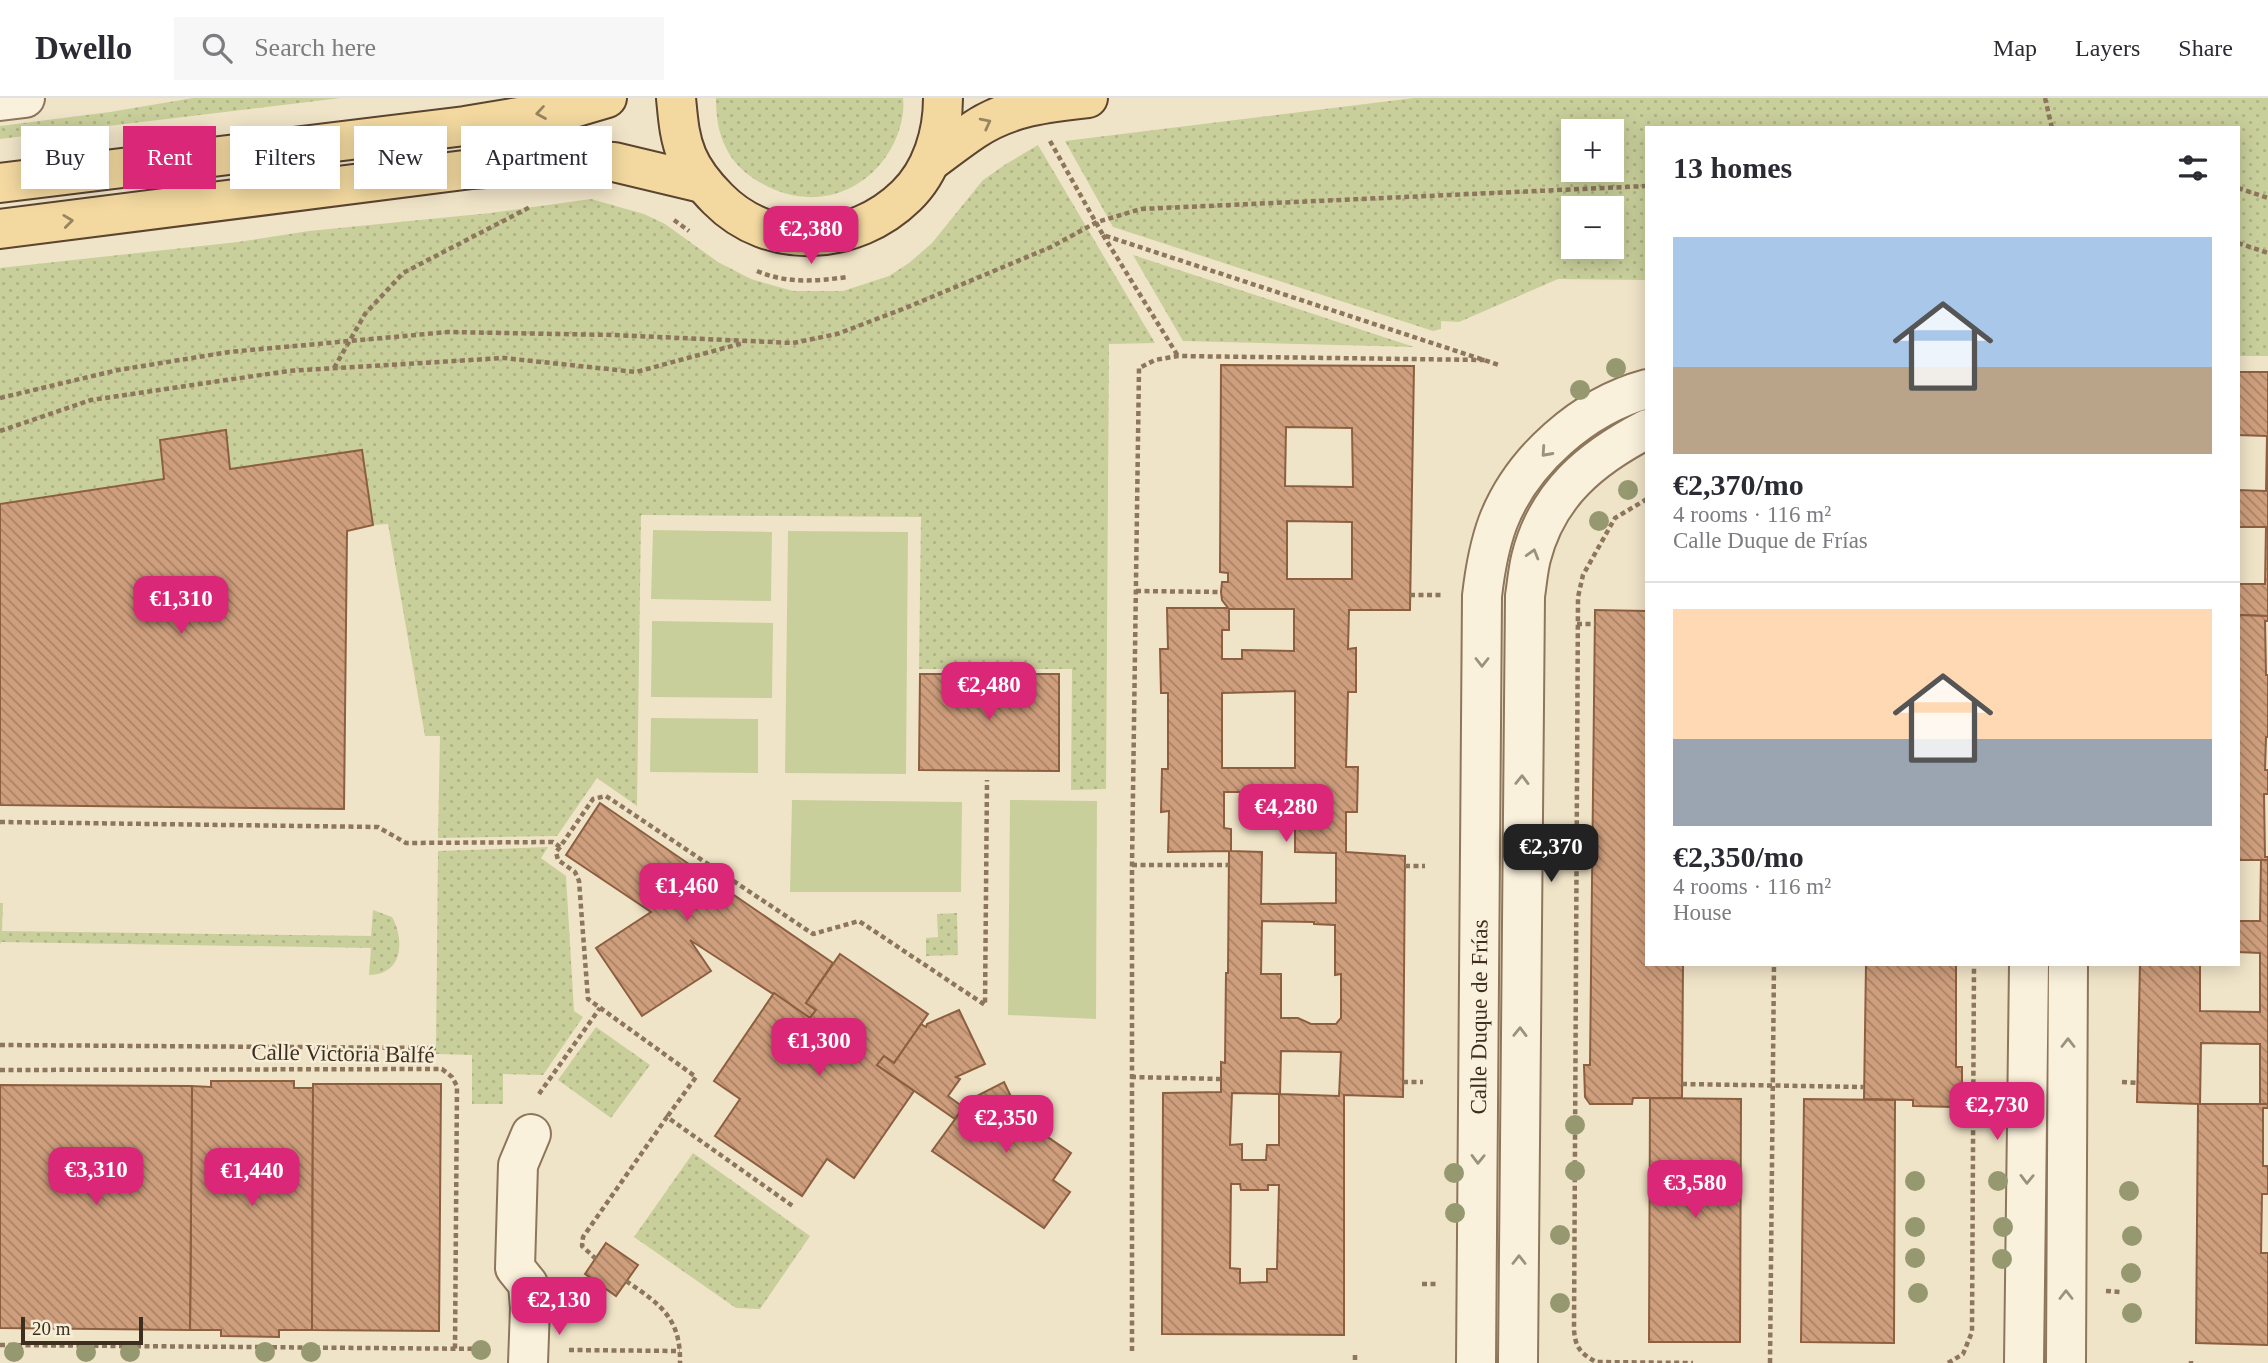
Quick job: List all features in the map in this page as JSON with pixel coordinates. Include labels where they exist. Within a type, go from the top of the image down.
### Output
[{"type":"main road","points":[[0,183],[465,126],[573,108],[607,98]]},
{"type":"main road","points":[[676,98],[678,128],[687,157],[702,183],[729,210],[763,229],[801,237],[838,234],[874,221],[908,195],[930,162],[939,139],[943,98]]},
{"type":"main road","points":[[930,162],[976,129],[1002,115],[1042,103],[1087,98]]},
{"type":"main road","points":[[0,229],[472,169],[580,161],[614,162],[702,183]]},
{"type":"street","points":[[0,101],[25,98]]},
{"type":"street","name":"Calle Duque de Frías","points":[[1472,1353],[1482,596],[1485,568],[1499,519],[1509,500],[1526,474],[1550,446],[1598,409],[1645,389]]},
{"type":"street","name":"Calle Duque de Frías","points":[[1518,1363],[1525,596],[1531,559],[1540,530],[1556,502],[1596,458],[1633,437]]},
{"type":"street","points":[[2022,1356],[2029,966]]},
{"type":"street","points":[[2066,1363],[2068,966]]},
{"type":"street","points":[[528,1356],[528,1284],[515,1268],[518,1165],[531,1134]]},
{"type":"path","points":[[2045,98],[2052,126]]},
{"type":"path","points":[[1047,136],[1103,235],[1178,356]]},
{"type":"path","points":[[0,398],[118,370],[229,352],[448,332],[614,335],[793,343],[837,334],[903,309],[1039,252],[1097,222],[1141,209],[1645,186]]},
{"type":"path","points":[[2240,189],[2268,198]]},
{"type":"path","points":[[334,368],[365,314],[403,273],[538,203]]},
{"type":"path","points":[[664,213],[692,233]]},
{"type":"path","points":[[1103,235],[1499,365]]},
{"type":"path","points":[[2240,244],[2268,253]]},
{"type":"path","points":[[755,270],[766,275],[805,282],[848,277]]},
{"type":"path","points":[[0,430],[91,400],[288,371],[504,358],[636,372],[750,341]]},
{"type":"path","points":[[1132,1351],[1132,864],[1139,368],[1155,360],[1178,356],[1485,360]]},
{"type":"path","points":[[1645,500],[1615,518],[1583,575],[1578,597],[1575,1345],[1583,1355],[1596,1362],[1693,1363]]},
{"type":"path","points":[[1136,590],[1221,592]]},
{"type":"path","points":[[1410,594],[1427,595]]},
{"type":"path","points":[[1577,624],[1595,624]]},
{"type":"path","points":[[596,1259],[582,1246],[583,1237],[696,1077],[589,999],[579,881],[575,872],[558,860],[556,852],[593,799],[606,796],[813,934],[859,921],[985,1005],[987,780]]},
{"type":"path","points":[[0,822],[378,827],[406,843],[553,842],[560,846]]},
{"type":"path","points":[[1576,864],[1592,863]]},
{"type":"path","points":[[1132,864],[1229,865]]},
{"type":"path","points":[[1405,866],[1425,866]]},
{"type":"path","points":[[1770,1363],[1774,966]]},
{"type":"path","points":[[1948,1363],[1963,1354],[1972,1332],[1974,966]]},
{"type":"path","points":[[539,1094],[600,1008]]},
{"type":"path","points":[[0,1045],[436,1048]]},
{"type":"path","name":"Calle Victoria Balfé","points":[[0,1070],[442,1069],[453,1077],[457,1086],[455,1349]]},
{"type":"path","points":[[1131,1077],[1221,1079]]},
{"type":"path","points":[[1404,1082],[1423,1082]]},
{"type":"path","points":[[2122,1082],[2138,1083]]},
{"type":"path","points":[[1575,1084],[1584,1084]]},
{"type":"path","points":[[1682,1084],[1864,1087]]},
{"type":"path","points":[[1962,1088],[1973,1088]]},
{"type":"path","points":[[667,1117],[794,1207]]},
{"type":"path","points":[[626,1281],[659,1304],[672,1320],[677,1331],[680,1363]]},
{"type":"path","points":[[0,1345],[455,1349],[528,1356],[680,1351]]},
{"type":"path","points":[[1355,1355],[1355,1363]]},
{"type":"green space","points":[[193,98],[341,98],[108,126],[21,126],[21,136],[0,139],[0,126]]},
{"type":"green space","points":[[716,98],[903,98],[903,110],[893,145],[882,162],[868,176],[853,187],[836,194],[799,196],[780,192],[761,183],[733,160],[720,131]]},
{"type":"green space","points":[[1414,98],[2268,98],[2268,356],[2240,356],[2240,126],[1645,126],[1645,280],[1558,279],[1459,322],[1441,321],[1441,329],[1433,331],[1113,227],[1065,141]]},
{"type":"green space","points":[[1038,145],[1155,343],[1109,344],[1106,789],[1071,790],[1072,669],[919,669],[921,517],[641,515],[637,806],[597,778],[557,836],[438,838],[440,736],[425,736],[388,524],[373,525],[362,451],[230,469],[226,430],[160,440],[164,479],[0,504],[0,268],[238,242],[309,231],[490,213],[591,199],[644,214],[665,224],[718,262],[751,279],[793,291],[843,291],[889,276],[909,263],[932,243],[983,180]]},
{"type":"green space","points":[[1133,255],[1414,347],[1183,341]]},
{"type":"green space","points":[[653,530],[772,532],[771,601],[651,599]]},
{"type":"green space","points":[[788,531],[908,532],[906,774],[785,773]]},
{"type":"green space","points":[[652,621],[773,623],[772,698],[651,697]]},
{"type":"green space","points":[[651,718],[758,719],[758,773],[650,772]]},
{"type":"green space","points":[[792,800],[962,802],[961,892],[790,892]]},
{"type":"green space","points":[[1010,800],[1097,801],[1096,1019],[1008,1015]]},
{"type":"green space","points":[[548,847],[541,858],[566,876],[574,1011],[583,1017],[543,1075],[503,1074],[503,1104],[472,1104],[472,1055],[436,1054],[438,851]]},
{"type":"green space","points":[[0,903],[3,903],[2,931],[371,936],[373,910],[392,917],[399,936],[398,955],[389,969],[369,975],[371,948],[1,942],[0,945]]},
{"type":"green space","points":[[957,913],[958,955],[926,956],[926,938],[938,937],[937,914]]},
{"type":"green space","points":[[596,1027],[650,1065],[611,1118],[558,1080]]},
{"type":"green space","points":[[693,1153],[810,1236],[760,1309],[736,1308],[634,1237]]},
{"type":"building","points":[[1221,365],[1414,366],[1410,610],[1349,610],[1348,649],[1356,648],[1356,692],[1348,692],[1346,767],[1358,767],[1357,812],[1346,812],[1346,852],[1405,856],[1403,1097],[1344,1095],[1344,1335],[1162,1334],[1163,1093],[1221,1092],[1221,1062],[1225,1063],[1228,973],[1229,851],[1168,852],[1169,811],[1161,812],[1162,769],[1168,769],[1168,693],[1161,693],[1160,649],[1168,649],[1167,608],[1228,608],[1222,600],[1221,592],[1222,582],[1228,582],[1228,573],[1220,572]],"holes":[[[1286,427],[1352,428],[1353,487],[1285,486]],[[1287,521],[1352,522],[1352,579],[1287,579]],[[1229,609],[1294,609],[1294,651],[1242,650],[1242,659],[1222,659],[1222,630],[1229,630]],[[1295,691],[1295,768],[1222,768],[1222,693]],[[1224,792],[1295,792],[1295,852],[1336,853],[1336,903],[1261,904],[1262,852],[1231,851],[1231,829],[1224,828]],[[1262,921],[1335,925],[1335,975],[1341,974],[1341,1018],[1336,1024],[1311,1024],[1298,1018],[1281,1018],[1281,974],[1261,974]],[[1281,1051],[1341,1052],[1339,1096],[1280,1094]],[[1232,1093],[1279,1094],[1279,1145],[1267,1145],[1266,1160],[1242,1160],[1242,1144],[1230,1145]],[[1231,1184],[1240,1184],[1241,1190],[1268,1190],[1268,1185],[1279,1185],[1277,1269],[1267,1269],[1267,1282],[1240,1283],[1240,1269],[1230,1268]]]},
{"type":"building","points":[[2240,372],[2268,372],[2268,616],[2240,615],[2240,584],[2265,584],[2266,527],[2240,527],[2240,490],[2266,491],[2267,436],[2240,435]]},
{"type":"building","points":[[226,430],[230,469],[362,450],[373,525],[347,531],[344,809],[0,805],[0,504],[164,479],[160,440]]},
{"type":"building","points":[[1595,610],[1645,611],[1645,966],[1683,966],[1682,1098],[1633,1098],[1632,1104],[1590,1104],[1585,1097],[1584,1065],[1590,1065]]},
{"type":"building","points":[[2240,615],[2268,616],[2268,621],[2265,621],[2268,737],[2265,770],[2268,770],[2268,794],[2264,794],[2265,857],[2268,857],[2268,860],[2240,860]]},
{"type":"building","points":[[920,674],[1059,674],[1059,771],[919,770]]},
{"type":"building","points":[[600,803],[833,963],[806,1003],[816,1010],[810,1018],[690,940],[711,971],[642,1016],[596,948],[651,912],[566,855]]},
{"type":"building","points":[[2261,860],[2268,860],[2268,1104],[2260,1104],[2260,1044],[2201,1043],[2200,1104],[2137,1102],[2140,966],[2200,966],[2200,1011],[2260,1012],[2260,953],[2240,952],[2240,921],[2260,921]]},
{"type":"building","points":[[840,954],[928,1014],[894,1063],[884,1056],[877,1065],[914,1091],[854,1178],[827,1159],[802,1196],[715,1136],[740,1099],[714,1081],[774,993],[810,1018],[816,1010],[806,1003]]},
{"type":"building","points":[[1866,966],[1956,966],[1956,1067],[1962,1067],[1961,1100],[1955,1107],[1913,1106],[1913,1100],[1864,1099]]},
{"type":"building","points":[[959,1010],[985,1064],[956,1077],[960,1079],[948,1096],[963,1107],[955,1119],[877,1065],[884,1056],[894,1063],[921,1024],[926,1027],[927,1024]]},
{"type":"building","points":[[211,1081],[294,1081],[294,1088],[313,1088],[312,1330],[279,1330],[279,1337],[221,1336],[221,1330],[190,1330],[192,1086],[211,1087]]},
{"type":"building","points":[[1004,1082],[1014,1103],[1004,1107],[1071,1153],[1053,1180],[1070,1192],[1044,1228],[932,1151],[969,1100]]},
{"type":"building","points":[[313,1084],[441,1084],[439,1331],[312,1330]]},
{"type":"building","points":[[0,1085],[192,1086],[190,1330],[0,1328]]},
{"type":"building","points":[[1650,1098],[1741,1099],[1740,1342],[1649,1342]]},
{"type":"building","points":[[1804,1099],[1895,1100],[1894,1343],[1801,1342]]},
{"type":"building","points":[[2198,1104],[2268,1104],[2268,1108],[2263,1108],[2263,1166],[2268,1166],[2268,1194],[2262,1194],[2261,1253],[2268,1253],[2268,1345],[2196,1343]]},
{"type":"building","points":[[606,1243],[638,1265],[616,1296],[585,1274]]}]
